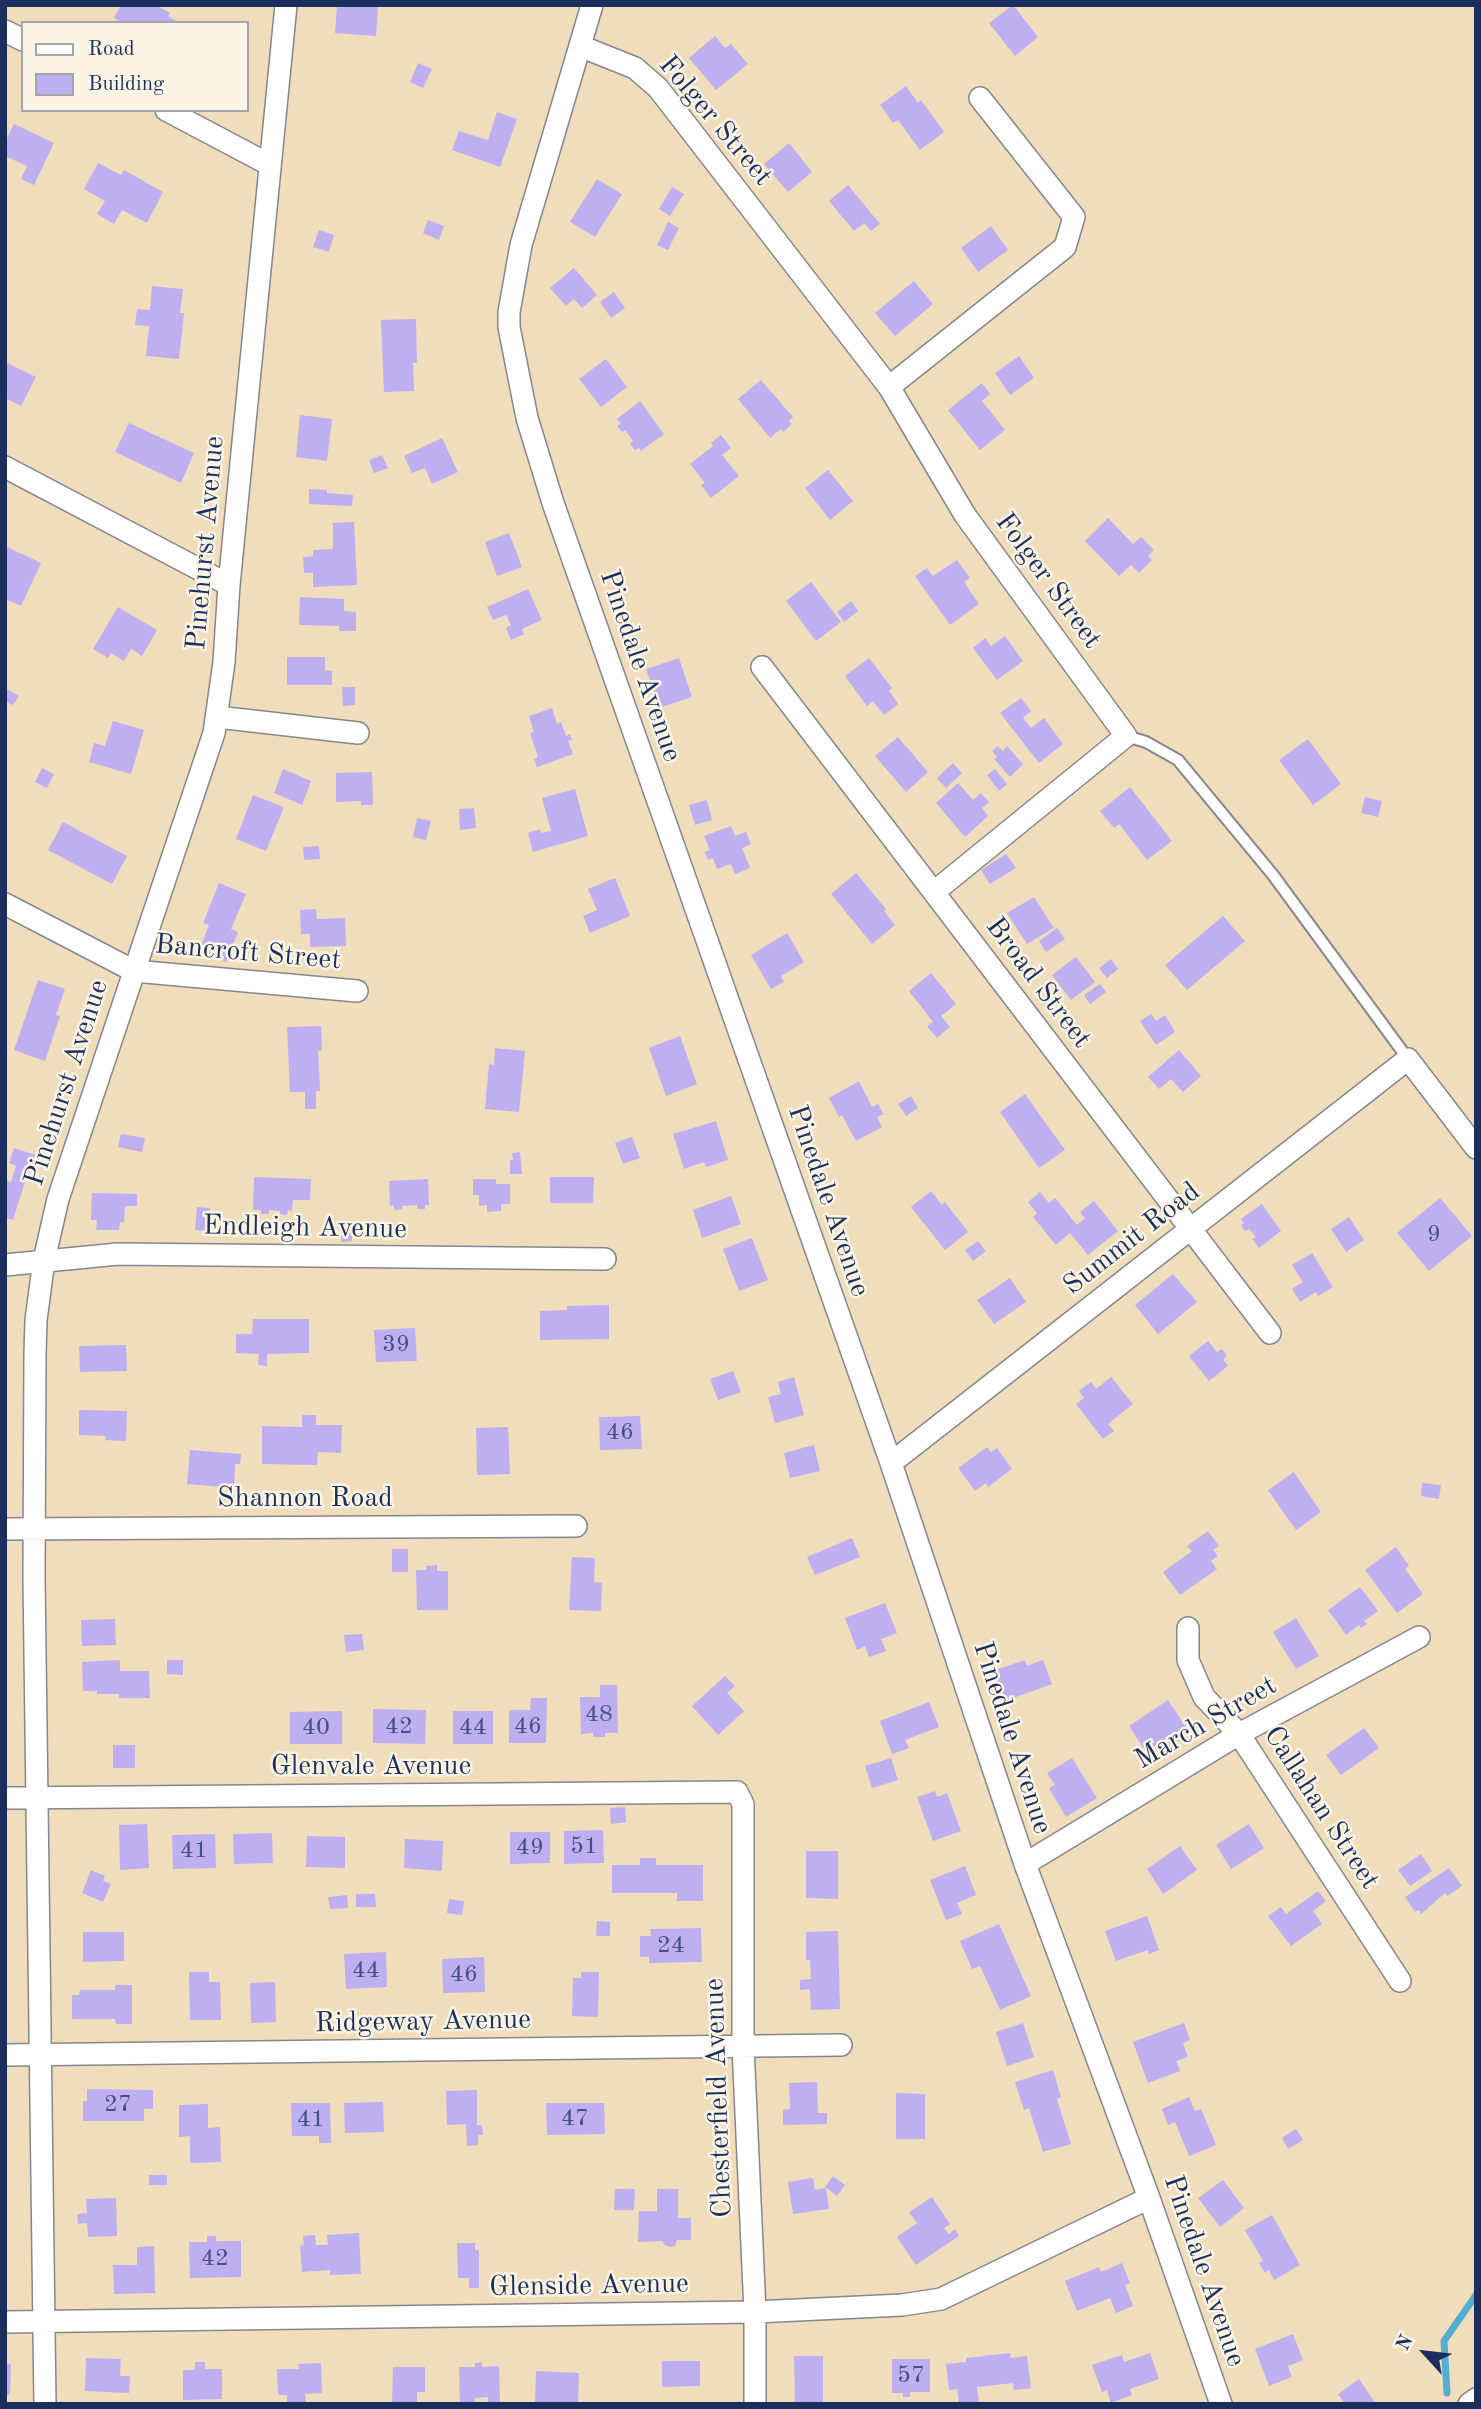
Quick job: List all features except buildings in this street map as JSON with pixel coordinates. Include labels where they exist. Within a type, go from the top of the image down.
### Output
[{"type":"street","name":"Pinehurst Avenue","points":[[45,2404],[34,1528],[36,1320],[44,1260],[58,1199],[214,733],[286,5]]},
{"type":"street","name":"Pinedale Avenue","points":[[592,5],[521,245],[509,320],[527,418],[553,503],[891,1463],[1025,1864],[1149,2198],[1221,2404]]},
{"type":"street","points":[[5,31],[21,39]]},
{"type":"street","name":"Folger Street","points":[[580,46],[635,68],[658,88],[889,387],[965,515],[1126,736]]},
{"type":"street","points":[[889,387],[1065,247],[1074,217],[980,98]]},
{"type":"street","points":[[170,112],[270,165]]},
{"type":"street","points":[[5,467],[229,585]]},
{"type":"street","name":"Broad Street","points":[[762,667],[1270,1333]]},
{"type":"street","points":[[217,717],[358,733]]},
{"type":"street","points":[[934,892],[1126,736]]},
{"type":"street","points":[[5,904],[134,971]]},
{"type":"street","name":"Bancroft Street","points":[[134,971],[357,990]]},
{"type":"street","points":[[1408,1059],[1476,1147]]},
{"type":"street","name":"Summit Road","points":[[891,1463],[1408,1059]]},
{"type":"street","name":"Endleigh Avenue","points":[[5,1265],[118,1254],[605,1259]]},
{"type":"street","name":"Shannon Road","points":[[5,1529],[576,1526]]},
{"type":"street","name":"Callahan Street","points":[[1188,1628],[1188,1660],[1204,1697],[1239,1734],[1400,1981]]},
{"type":"street","name":"March Street","points":[[1025,1864],[1239,1734],[1419,1637]]},
{"type":"street","name":"Glenvale Avenue","points":[[5,1798],[737,1792]]},
{"type":"street","name":"Chesterfield Avenue","points":[[737,1792],[743,1804],[744,2046],[755,2312],[755,2404]]},
{"type":"street","name":"Ridgeway Avenue","points":[[5,2055],[841,2045]]},
{"type":"street","name":"Glenside Avenue","points":[[5,2322],[755,2312],[902,2305],[941,2300],[1149,2198]]},
{"type":"street","points":[[1469,2404],[1476,2399]]},
{"type":"lane","points":[[1126,736],[1146,742],[1178,760],[1273,874],[1408,1059]]},
{"type":"waterway","points":[[1447,2393],[1444,2341],[1476,2295]]}]
